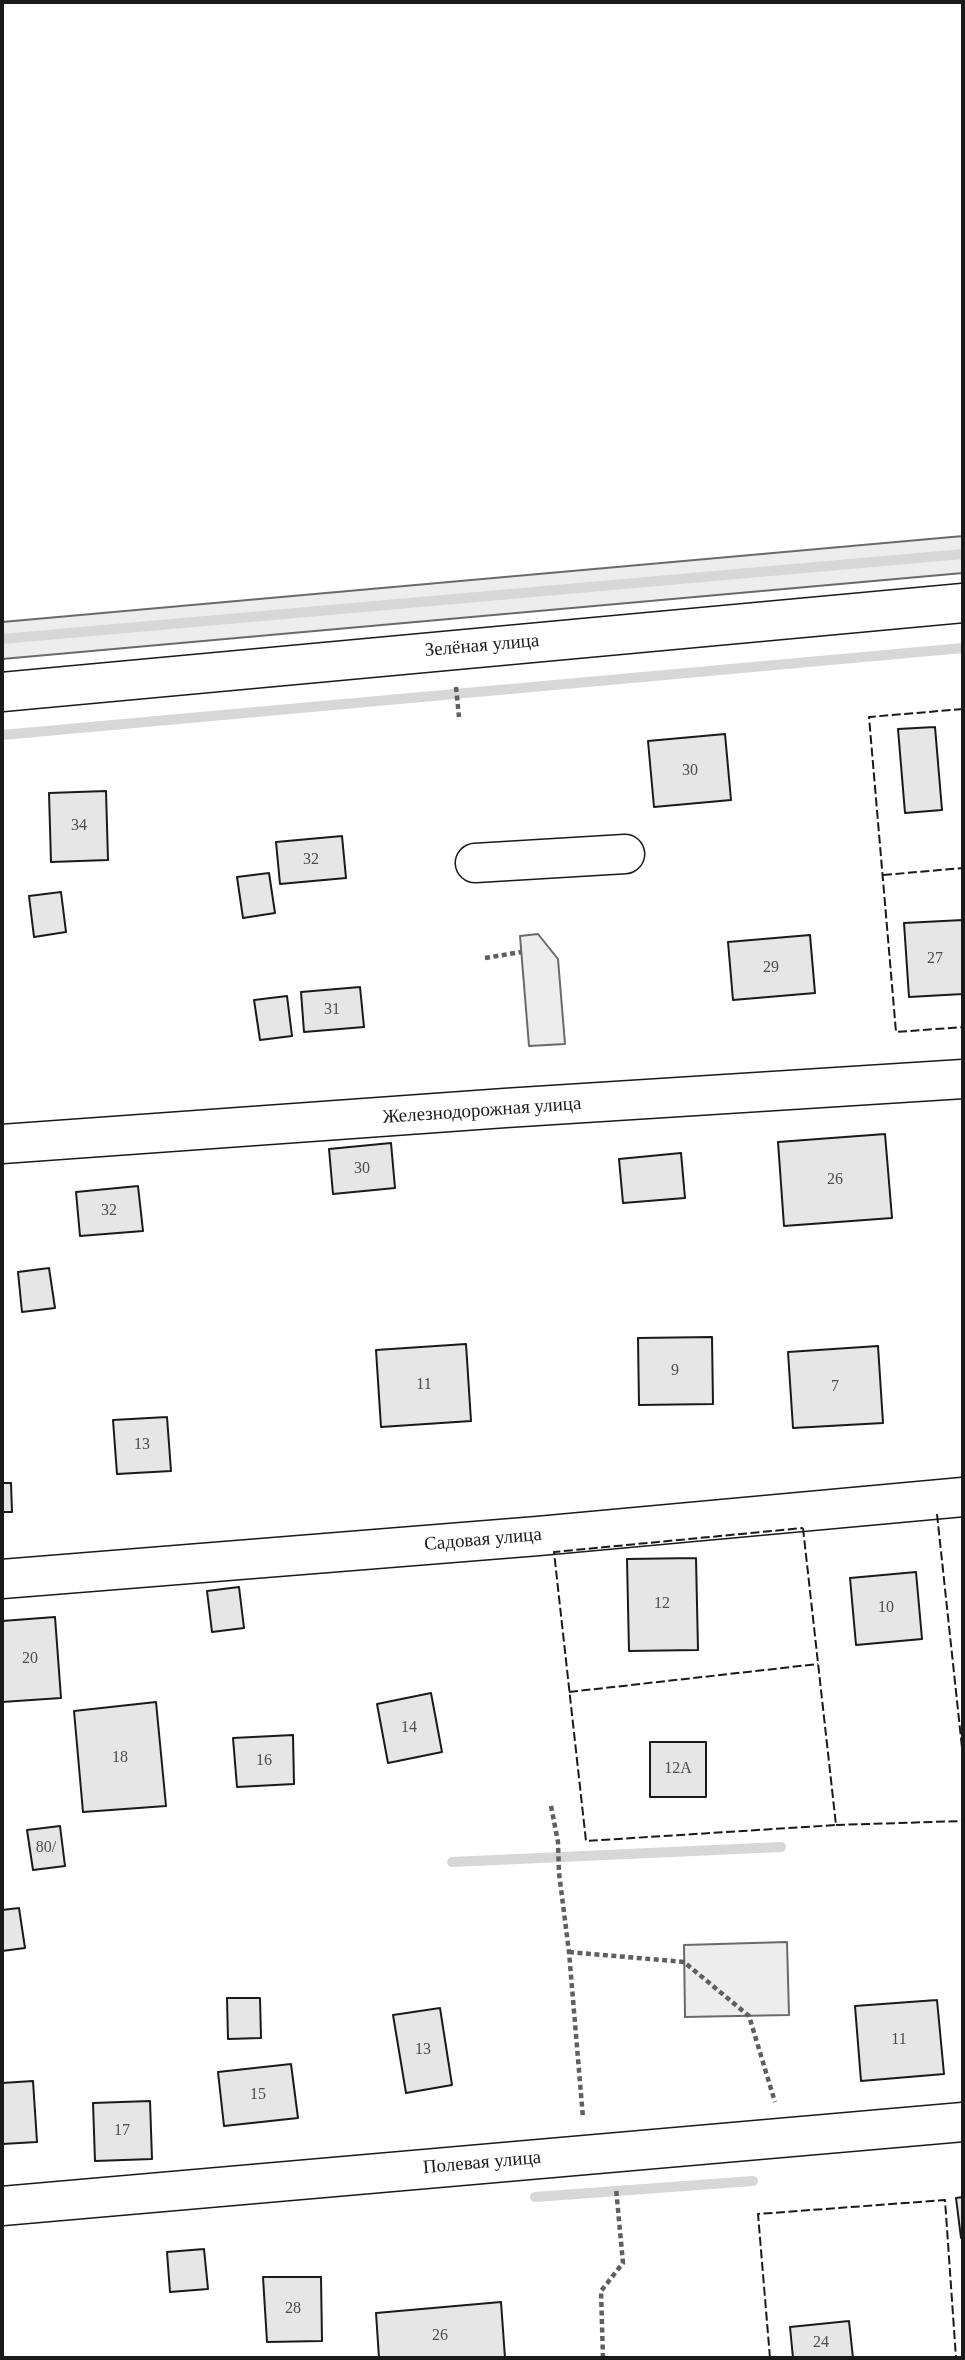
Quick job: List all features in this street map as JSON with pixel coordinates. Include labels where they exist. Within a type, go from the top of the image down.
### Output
[{"type":"street","name":"Зелёная улица","points":[[2,692],[963,603]]},
{"type":"street","points":[[475,863],[625,854]]},
{"type":"street","name":"Железнодорожная улица","points":[[2,1144],[963,1079]]},
{"type":"street","name":"Садовая улица","points":[[2,1578],[538,1536],[963,1497]]},
{"type":"street","name":"Полевая улица","points":[[2,2206],[963,2122]]},
{"type":"path","points":[[485,958],[521,952]]},
{"type":"path","points":[[551,1806],[558,1842],[586,2154]]},
{"type":"path","points":[[569,1952],[684,1962],[749,2016],[785,2138]]},
{"type":"path","points":[[603,2358],[601,2291],[623,2263],[618,2207]]},
{"type":"shaded area","points":[[963,536],[963,573],[2,659],[2,622]]},
{"type":"shaded area","points":[[538,934],[558,959],[565,1044],[529,1046],[520,936]]},
{"type":"shaded area","points":[[787,1942],[789,2015],[685,2017],[684,1945]]},
{"type":"building","points":[[935,727],[942,810],[905,813],[898,729]]},
{"type":"building","points":[[725,734],[731,800],[654,807],[648,741]]},
{"type":"building","points":[[106,791],[108,860],[51,862],[49,793]]},
{"type":"building","points":[[342,836],[346,878],[280,884],[276,842]]},
{"type":"building","points":[[269,873],[275,913],[243,918],[237,877]]},
{"type":"building","points":[[61,892],[66,932],[34,937],[29,896]]},
{"type":"building","points":[[963,920],[963,994],[909,997],[904,923]]},
{"type":"building","points":[[810,935],[815,993],[733,1000],[728,942]]},
{"type":"building","points":[[360,987],[364,1027],[304,1032],[301,992]]},
{"type":"building","points":[[287,996],[292,1036],[260,1040],[254,1000]]},
{"type":"building","points":[[885,1134],[892,1218],[784,1226],[778,1142]]},
{"type":"building","points":[[391,1143],[395,1188],[333,1194],[329,1149]]},
{"type":"building","points":[[681,1153],[685,1198],[623,1203],[619,1159]]},
{"type":"building","points":[[138,1186],[143,1231],[80,1236],[76,1192]]},
{"type":"building","points":[[49,1268],[55,1308],[22,1312],[18,1272]]},
{"type":"building","points":[[712,1337],[713,1404],[639,1405],[638,1338]]},
{"type":"building","points":[[466,1344],[471,1421],[381,1427],[376,1350]]},
{"type":"building","points":[[878,1346],[883,1423],[793,1428],[788,1352]]},
{"type":"building","points":[[167,1417],[171,1471],[117,1474],[113,1420]]},
{"type":"building","points":[[2,1483],[11,1483],[12,1512],[2,1512]]},
{"type":"building","points":[[696,1558],[698,1650],[629,1651],[627,1559]]},
{"type":"building","points":[[916,1572],[922,1639],[856,1645],[850,1578]]},
{"type":"building","points":[[239,1587],[244,1628],[212,1632],[207,1591]]},
{"type":"building","points":[[55,1617],[61,1698],[2,1702],[2,1621]]},
{"type":"building","points":[[431,1693],[442,1752],[388,1763],[377,1704]]},
{"type":"building","points":[[156,1702],[166,1806],[83,1812],[74,1711]]},
{"type":"building","points":[[293,1735],[294,1784],[237,1787],[233,1738]]},
{"type":"building","points":[[650,1742],[706,1742],[706,1797],[650,1797]]},
{"type":"building","points":[[60,1826],[65,1866],[33,1870],[27,1830]]},
{"type":"building","points":[[19,1908],[25,1948],[2,1951],[2,1910]]},
{"type":"building","points":[[227,1998],[260,1998],[261,2038],[228,2039]]},
{"type":"building","points":[[937,2000],[944,2074],[861,2081],[855,2006]]},
{"type":"building","points":[[440,2008],[452,2085],[406,2093],[393,2015]]},
{"type":"building","points":[[291,2064],[298,2118],[224,2126],[218,2072]]},
{"type":"building","points":[[33,2081],[37,2142],[2,2144],[2,2083]]},
{"type":"building","points":[[150,2101],[152,2159],[95,2161],[93,2103]]},
{"type":"building","points":[[963,2197],[963,2238],[961,2238],[956,2198]]},
{"type":"building","points":[[204,2249],[208,2289],[170,2292],[167,2252]]},
{"type":"building","points":[[263,2277],[321,2277],[322,2341],[267,2342]]},
{"type":"building","points":[[501,2302],[505,2358],[379,2358],[376,2313]]},
{"type":"building","points":[[849,2321],[853,2358],[793,2358],[790,2327]]},
{"type":"waterway","points":[[2,639],[963,554]]},
{"type":"waterway","points":[[2,735],[963,648]]},
{"type":"waterway","points":[[452,1862],[781,1847]]},
{"type":"waterway","points":[[535,2197],[753,2181]]},
{"type":"fence","points":[[963,709],[869,717],[896,1032],[963,1027]]},
{"type":"fence","points":[[883,875],[963,868]]},
{"type":"fence","points":[[937,1514],[963,1757]]},
{"type":"fence","points":[[803,1528],[836,1825],[586,1841],[554,1552],[803,1528]]},
{"type":"fence","points":[[569,1692],[818,1664]]},
{"type":"fence","points":[[836,1825],[963,1821]]},
{"type":"fence","points":[[770,2358],[758,2214],[945,2200],[956,2358]]}]
